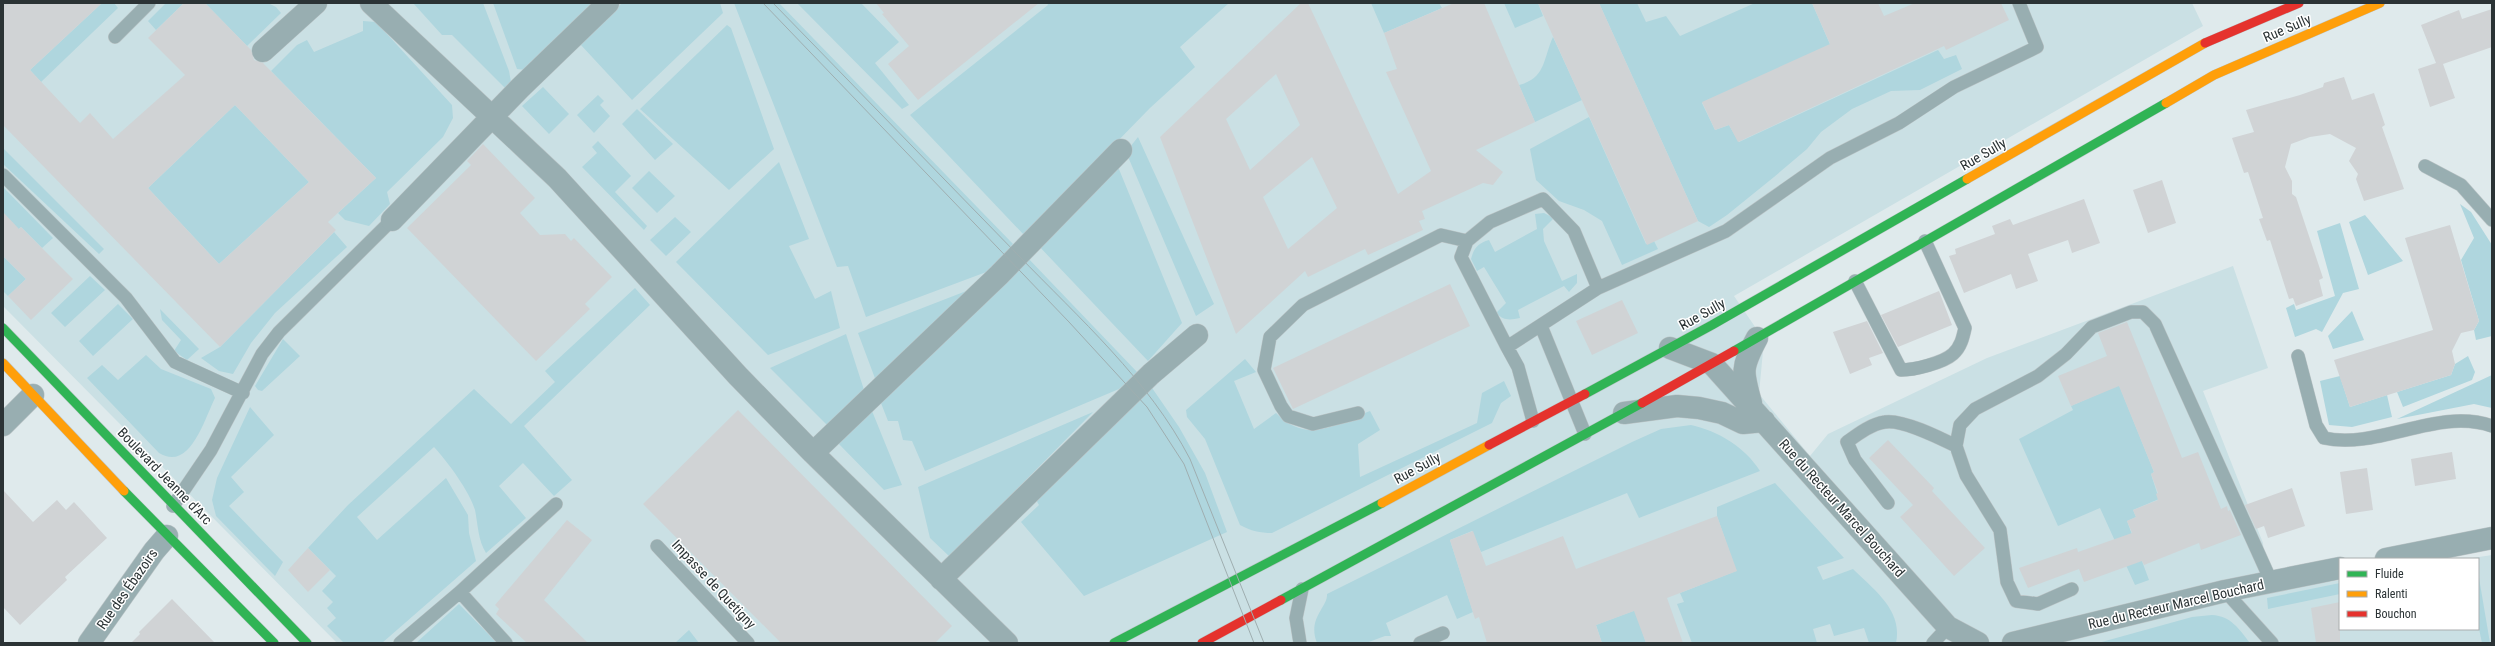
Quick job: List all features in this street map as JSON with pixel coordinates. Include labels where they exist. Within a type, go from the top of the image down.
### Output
[{"type":"main road","name":"Rue Sully","points":[[1114,643],[1220,586],[1259,568],[1670,348],[2213,39],[2299,3]]},
{"type":"main road","name":"Rue Sully","points":[[1202,643],[1712,364],[2214,75],[2380,3]]},
{"type":"main road","name":"Boulevard Jeanne d'Arc","points":[[3,328],[173,506],[307,643]]},
{"type":"main road","points":[[3,363],[167,536],[274,643]]},
{"type":"street","points":[[371,3],[557,178],[738,376],[813,453],[1007,643]]},
{"type":"street","points":[[392,220],[492,116],[608,3]]},
{"type":"street","points":[[263,51],[307,5]]},
{"type":"street","points":[[813,453],[999,275],[1121,150]]},
{"type":"street","points":[[941,579],[1151,374],[1197,335]]},
{"type":"street","points":[[1624,412],[1677,406],[1699,408],[1722,413],[1743,422],[1758,415],[1743,374],[1746,360],[1757,338]]},
{"type":"street","points":[[1670,348],[1712,364]]},
{"type":"street","name":"Rue du Recteur Marcel Bouchard","points":[[1712,364],[1948,627],[1978,643]]},
{"type":"street","points":[[3,425],[33,395]]},
{"type":"street","name":"Rue des Ébazoirs","points":[[89,643],[154,551],[167,536]]},
{"type":"street","points":[[2391,558],[2492,538]]},
{"type":"street","name":"Rue du Recteur Marcel Bouchard","points":[[2013,643],[2225,590],[2339,568]]},
{"type":"lane","points":[[115,37],[148,3]]},
{"type":"lane","points":[[1507,347],[1598,288],[1726,232],[1830,158],[1899,123],[1954,87],[2037,47],[2019,3]]},
{"type":"lane","points":[[2425,166],[2461,185],[2492,220]]},
{"type":"lane","points":[[3,175],[126,298],[175,362],[243,393]]},
{"type":"lane","points":[[1533,421],[1518,367],[1461,257],[1467,241],[1490,222],[1543,199],[1574,231],[1598,288]]},
{"type":"lane","points":[[173,506],[211,450],[243,393],[262,354],[279,332],[392,220]]},
{"type":"lane","points":[[1358,412],[1313,424],[1288,416],[1281,406],[1264,370],[1270,337],[1303,305],[1441,235],[1467,241]]},
{"type":"lane","points":[[1855,281],[1901,370],[1914,370],[1953,354],[1962,341],[1965,328],[1924,241]]},
{"type":"lane","points":[[2072,589],[2038,604],[2016,601],[2007,582],[2000,530],[1966,475],[1956,446],[1960,425],[1975,409],[2038,376],[2066,354],[2092,328],[2131,312],[2143,312],[2155,324],[2271,582]]},
{"type":"lane","points":[[1541,326],[1585,434]]},
{"type":"lane","points":[[2298,356],[2316,425],[2324,438],[2341,442],[2441,423],[2479,422],[2492,426]]},
{"type":"lane","points":[[1888,503],[1855,460],[1847,442],[1865,429],[1886,421],[1918,428],[1956,446]]},
{"type":"lane","points":[[400,643],[460,592],[556,504]]},
{"type":"lane","name":"Impasse de Quetigny","points":[[657,546],[748,643]]},
{"type":"lane","points":[[1300,643],[1296,618],[1302,589]]},
{"type":"lane","points":[[2225,590],[2272,643]]},
{"type":"lane","points":[[460,592],[506,643]]},
{"type":"lane","points":[[1933,643],[1948,627]]},
{"type":"lane","points":[[1420,643],[1443,634]]},
{"type":"shaded area","points":[[3,3],[2192,3],[2203,26],[1734,296],[1764,340],[1759,394],[1810,456],[1828,434],[1987,358],[2233,266],[2268,368],[2203,391],[2263,543],[2266,592],[2339,580],[2339,630],[2479,630],[2479,558],[2472,558],[2492,555],[2492,643],[337,643],[3,306]]},
{"type":"shaded area","points":[[102,3],[114,3],[118,8],[41,82],[30,70]]},
{"type":"shaded area","points":[[166,3],[184,3],[156,30],[148,21]]},
{"type":"shaded area","points":[[205,3],[268,3],[276,7],[281,13],[247,46]]},
{"type":"shaded area","points":[[413,3],[483,3],[509,71],[511,82],[505,88],[452,35],[442,35]]},
{"type":"shaded area","points":[[493,3],[593,3],[526,70],[517,69]]},
{"type":"shaded area","points":[[622,3],[720,3],[723,13],[632,100],[580,44]]},
{"type":"shaded area","points":[[734,3],[779,3],[1013,244],[989,271],[866,317],[848,266],[837,267]]},
{"type":"shaded area","points":[[797,3],[861,3],[899,42],[875,63],[909,105],[902,109]]},
{"type":"shaded area","points":[[1047,3],[1229,3],[1180,47],[1195,67],[1150,108],[1025,236],[910,115],[1048,5]]},
{"type":"shaded area","points":[[1371,3],[1439,3],[1442,8],[1384,33]]},
{"type":"shaded area","points":[[1504,3],[1538,3],[1543,16],[1515,28]]},
{"type":"shaded area","points":[[1599,3],[1637,3],[1646,22],[1666,16],[1680,36],[1755,3],[1812,3],[1832,49],[1823,48],[1702,103],[1715,130],[1729,125],[1739,142],[1938,50],[1944,59],[1956,55],[1962,69],[1920,90],[1891,91],[1852,109],[1821,132],[1807,149],[1774,177],[1727,215],[1709,227],[1698,221]]},
{"type":"shaded area","points":[[363,21],[376,22],[452,105],[453,118],[443,137],[387,192],[390,204],[369,226],[345,220],[338,213],[376,178],[271,71],[297,45],[307,40],[314,52],[363,31]]},
{"type":"shaded area","points":[[727,25],[731,28],[774,149],[729,190],[640,109]]},
{"type":"shaded area","points":[[1553,37],[1582,100],[1535,122],[1519,85],[1528,82],[1539,73]]},
{"type":"shaded area","points":[[543,87],[569,114],[549,134],[522,106]]},
{"type":"shaded area","points":[[598,95],[604,101],[600,105],[610,116],[594,133],[577,115]]},
{"type":"shaded area","points":[[235,105],[309,182],[219,264],[148,188]]},
{"type":"shaded area","points":[[637,109],[673,144],[655,160],[622,124]]},
{"type":"shaded area","points":[[1589,117],[1646,244],[1654,241],[1658,249],[1622,265],[1602,221],[1584,210],[1559,201],[1536,180],[1530,149]]},
{"type":"shaded area","points":[[1138,137],[1214,304],[1196,316],[1126,152]]},
{"type":"shaded area","points":[[598,141],[631,176],[615,192],[647,226],[644,230],[582,167],[597,153],[592,147]]},
{"type":"shaded area","points":[[3,148],[104,249],[99,254],[3,164]]},
{"type":"shaded area","points":[[1114,157],[1182,323],[1148,361],[1036,243]]},
{"type":"shaded area","points":[[779,162],[809,239],[789,246],[815,299],[831,291],[840,328],[768,355],[676,262]]},
{"type":"shaded area","points":[[649,171],[675,196],[657,213],[632,188]]},
{"type":"shaded area","points":[[3,187],[53,238],[42,248],[21,227],[4,243]]},
{"type":"shaded area","points":[[2460,204],[2471,212],[2492,245],[2492,336],[2476,340],[2474,330],[2479,321],[2461,260],[2474,238]]},
{"type":"shaded area","points":[[1544,213],[1554,218],[1543,229],[1544,241],[1562,281],[1577,274],[1577,283],[1569,292],[1564,286],[1518,310],[1520,318],[1504,319],[1496,313],[1506,303],[1484,267],[1477,271],[1471,259],[1472,255],[1477,246],[1485,241],[1489,240],[1495,252],[1537,229],[1535,214]]},
{"type":"shaded area","points":[[2365,215],[2403,261],[2368,275],[2349,222]]},
{"type":"shaded area","points":[[675,217],[691,232],[666,256],[650,240]]},
{"type":"shaded area","points":[[2340,223],[2359,289],[2343,293],[2322,332],[2316,329],[2295,337],[2286,308],[2294,304],[2296,310],[2335,296],[2317,231]]},
{"type":"shaded area","points":[[334,232],[347,247],[275,313],[251,343],[233,374],[219,371],[201,358],[220,347]]},
{"type":"shaded area","points":[[3,256],[26,279],[8,296],[3,291]]},
{"type":"shaded area","points":[[1026,256],[1138,373],[1119,389],[925,471],[912,441],[903,440],[898,421],[888,421],[879,398]]},
{"type":"shaded area","points":[[90,276],[105,290],[65,327],[51,313]]},
{"type":"shaded area","points":[[635,288],[650,305],[524,426],[572,480],[554,496],[523,463],[499,486],[526,518],[486,553],[480,538],[475,510],[472,503],[458,477],[434,447],[357,517],[377,540],[446,478],[468,515],[469,533],[476,561],[382,643],[344,643],[327,626],[336,618],[327,608],[333,602],[322,591],[336,576],[308,548],[348,505],[474,389],[511,424],[555,382],[545,371]]},
{"type":"shaded area","points":[[974,288],[876,381],[858,333]]},
{"type":"shaded area","points":[[118,304],[133,319],[93,356],[79,341]]},
{"type":"shaded area","points":[[160,309],[199,349],[187,360],[174,351],[181,340],[162,320]]},
{"type":"shaded area","points":[[2352,311],[2364,340],[2333,349],[2328,336]]},
{"type":"shaded area","points":[[846,334],[865,393],[829,427],[770,368]]},
{"type":"shaded area","points":[[283,339],[300,356],[262,391],[258,390],[255,386]]},
{"type":"shaded area","points":[[146,355],[161,369],[211,389],[215,398],[201,430],[187,450],[179,456],[170,457],[159,453],[87,378],[102,365],[118,380]]},
{"type":"shaded area","points":[[2468,356],[2475,372],[2472,380],[2403,407],[2397,392],[2451,375],[2455,364]]},
{"type":"shaded area","points":[[1245,359],[1256,372],[1234,381],[1254,429],[1276,413],[1288,423],[1299,428],[1310,430],[1333,426],[1370,411],[1380,430],[1358,444],[1360,477],[1477,423],[1482,393],[1504,381],[1511,396],[1501,403],[1492,423],[1272,533],[1260,532],[1240,525],[1205,439],[1187,417],[1186,410]]},
{"type":"shaded area","points":[[2492,375],[2492,408],[2474,404],[2397,419]]},
{"type":"shaded area","points":[[2340,376],[2350,407],[2387,395],[2392,417],[2352,427],[2329,425],[2320,381]]},
{"type":"shaded area","points":[[1150,385],[1179,427],[1205,473],[1227,532],[1084,596],[1021,522],[1039,505],[1035,498]]},
{"type":"shaded area","points":[[2119,385],[2154,472],[2151,474],[2159,499],[2133,510],[2136,517],[2127,521],[2149,580],[2135,585],[2100,508],[2058,526],[2019,439],[2073,410],[2071,406]]},
{"type":"shaded area","points":[[870,406],[902,485],[884,490],[836,441]]},
{"type":"shaded area","points":[[250,407],[274,435],[231,477],[244,492],[229,506],[283,562],[275,576],[216,516],[212,500],[217,478]]},
{"type":"shaded area","points":[[1093,412],[950,557],[930,538],[918,487]]},
{"type":"shaded area","points":[[1691,425],[1711,431],[1739,447],[1754,462],[1760,471],[1639,518],[1627,493],[1481,552],[1472,531],[1450,540],[1473,612],[1457,619],[1447,595],[1386,623],[1391,636],[1385,636],[1366,643],[1317,643],[1314,627],[1327,594],[1632,442],[1661,429]]},
{"type":"shaded area","points":[[1775,483],[1844,558],[1817,567],[1823,580],[1853,569],[1878,593],[1891,611],[1895,620],[1897,631],[1896,643],[1869,643],[1864,628],[1834,636],[1830,624],[1813,629],[1817,643],[1692,643],[1677,604],[1684,602],[1680,593],[1736,571],[1717,516],[1717,507]]},
{"type":"shaded area","points":[[2479,578],[2490,643],[2482,643],[2479,629]]},
{"type":"shaded area","points":[[2339,583],[2339,594],[2268,609],[2267,598]]},
{"type":"shaded area","points":[[459,604],[497,643],[416,643]]},
{"type":"shaded area","points":[[1649,605],[1641,628],[1646,643],[1602,643],[1596,625]]},
{"type":"shaded area","points":[[2212,615],[2224,618],[2234,624],[2250,643],[2098,643],[2192,617]]},
{"type":"shaded area","points":[[689,630],[699,643],[675,643]]},
{"type":"building","points":[[3,3],[102,3],[30,70],[80,123],[90,113],[113,139],[185,75],[148,38],[184,3],[205,3],[251,50],[254,60],[263,63],[376,178],[328,222],[336,230],[220,347],[3,125]],"holes":[[[235,105],[309,182],[219,264],[148,188]]]},
{"type":"building","points":[[876,3],[1039,3],[918,100],[888,64],[909,46],[882,14],[884,13]]},
{"type":"building","points":[[1301,3],[1308,3],[1398,194],[1431,171],[1386,72],[1397,69],[1384,33],[1454,3],[1484,3],[1535,122],[1476,150],[1503,172],[1493,185],[1483,183],[1422,211],[1425,219],[1419,221],[1423,230],[1368,255],[1365,249],[1308,277],[1305,271],[1236,334],[1160,137]],"holes":[[[1276,74],[1300,125],[1250,170],[1226,119]],[[1312,157],[1337,208],[1288,249],[1263,197]]]},
{"type":"building","points":[[1538,3],[1599,3],[1698,221],[1647,245]]},
{"type":"building","points":[[1812,3],[1878,3],[1884,16],[1915,3],[2001,3],[2009,20],[1946,50],[1944,46],[1738,142],[1729,125],[1715,130],[1702,102],[1830,44]]},
{"type":"building","points":[[2492,9],[2492,47],[2443,64],[2455,98],[2430,107],[2418,69],[2436,63],[2421,25],[2459,10],[2462,19]]},
{"type":"building","points":[[2344,77],[2352,100],[2374,93],[2385,125],[2382,127],[2404,189],[2364,201],[2356,179],[2358,174],[2349,161],[2356,148],[2330,134],[2310,137],[2291,144],[2285,167],[2292,181],[2292,194],[2296,197],[2323,278],[2319,280],[2323,296],[2296,306],[2293,298],[2289,299],[2270,240],[2267,241],[2259,219],[2263,218],[2248,172],[2244,173],[2232,138],[2254,132],[2246,110],[2300,95],[2323,87],[2324,83]]},
{"type":"building","points":[[483,144],[535,198],[520,213],[540,235],[565,234],[571,241],[574,238],[612,277],[585,304],[590,309],[536,361],[407,228],[471,165],[467,161]]},
{"type":"building","points":[[2162,180],[2176,223],[2148,233],[2133,190]]},
{"type":"building","points":[[2084,199],[2100,243],[2072,253],[2068,240],[2028,254],[2038,281],[2016,289],[2011,274],[1964,293],[1949,256],[1956,254],[1955,249],[1995,234],[1992,226],[2010,219],[2013,225]]},
{"type":"building","points":[[3,212],[19,229],[21,227],[73,279],[31,320],[8,296],[26,279],[3,256]]},
{"type":"building","points":[[2450,225],[2479,321],[2474,330],[2461,333],[2452,351],[2455,364],[2451,375],[2350,407],[2334,360],[2433,330],[2405,238]]},
{"type":"building","points":[[1450,284],[1470,326],[1293,409],[1273,368]]},
{"type":"building","points":[[1939,291],[1952,325],[1898,347],[1881,315]]},
{"type":"building","points":[[1622,300],[1638,333],[1592,355],[1576,321]]},
{"type":"building","points":[[1867,321],[1883,353],[1869,358],[1872,365],[1850,374],[1833,332]]},
{"type":"building","points":[[2127,322],[2182,458],[2198,452],[2221,509],[2227,506],[2228,511],[2230,510],[2241,535],[2201,550],[2199,543],[2144,565],[2142,561],[2084,582],[2079,569],[2028,588],[2019,568],[2077,548],[2078,552],[2132,533],[2127,521],[2136,517],[2133,510],[2158,500],[2156,494],[2158,493],[2151,474],[2154,472],[2119,386],[2071,406],[2058,376],[2107,356],[2098,333]]},
{"type":"building","points":[[738,410],[952,626],[935,643],[781,643],[643,504]]},
{"type":"building","points":[[1888,440],[1934,488],[1932,491],[1985,548],[1954,576],[1900,517],[1913,505],[1869,458]]},
{"type":"building","points":[[2452,452],[2456,479],[2415,486],[2411,459]]},
{"type":"building","points":[[2367,468],[2373,510],[2346,514],[2340,472]]},
{"type":"building","points":[[2292,488],[2305,526],[2268,538],[2264,526],[2256,529],[2245,505]]},
{"type":"building","points":[[3,490],[33,522],[57,500],[66,510],[74,502],[107,538],[65,577],[67,580],[20,625],[3,607]]},
{"type":"building","points":[[1717,516],[1737,571],[1667,598],[1683,643],[1646,643],[1634,611],[1596,625],[1602,643],[1487,643],[1479,617],[1475,619],[1450,540],[1473,531],[1486,566],[1563,536],[1576,569]]},
{"type":"building","points":[[567,520],[592,540],[544,600],[588,643],[527,643],[496,614],[499,609],[495,605]]},
{"type":"building","points":[[308,548],[330,570],[308,592],[288,570]]},
{"type":"building","points":[[172,599],[215,643],[131,643],[140,634],[139,632]]},
{"type":"building","points":[[2339,602],[2340,643],[2316,643],[2311,608]]},
{"type":"tram line","points":[[763,3],[1069,322],[1147,407],[1184,464],[1254,643]]},
{"type":"tram line","points":[[773,3],[1088,326],[1134,376],[1173,430],[1190,459],[1264,643]]},
{"type":"traffic: fast","points":[[1734,351],[2166,103]]},
{"type":"traffic: fast","points":[[1585,394],[1712,325],[1967,179]]},
{"type":"traffic: fast","points":[[3,328],[307,643]]},
{"type":"traffic: fast","points":[[1281,600],[1642,403]]},
{"type":"traffic: fast","points":[[124,491],[274,643]]},
{"type":"traffic: fast","points":[[1114,643],[1382,503]]},
{"type":"traffic: slow","points":[[2166,103],[2214,75],[2380,3]]},
{"type":"traffic: slow","points":[[1967,179],[2205,43]]},
{"type":"traffic: slow","points":[[3,363],[124,491]]},
{"type":"traffic: slow","points":[[1382,503],[1489,445]]},
{"type":"traffic: jam","points":[[2205,43],[2299,3]]},
{"type":"traffic: jam","points":[[1642,403],[1734,351]]},
{"type":"traffic: jam","points":[[1489,445],[1585,394]]},
{"type":"traffic: jam","points":[[1202,643],[1281,600]]}]
